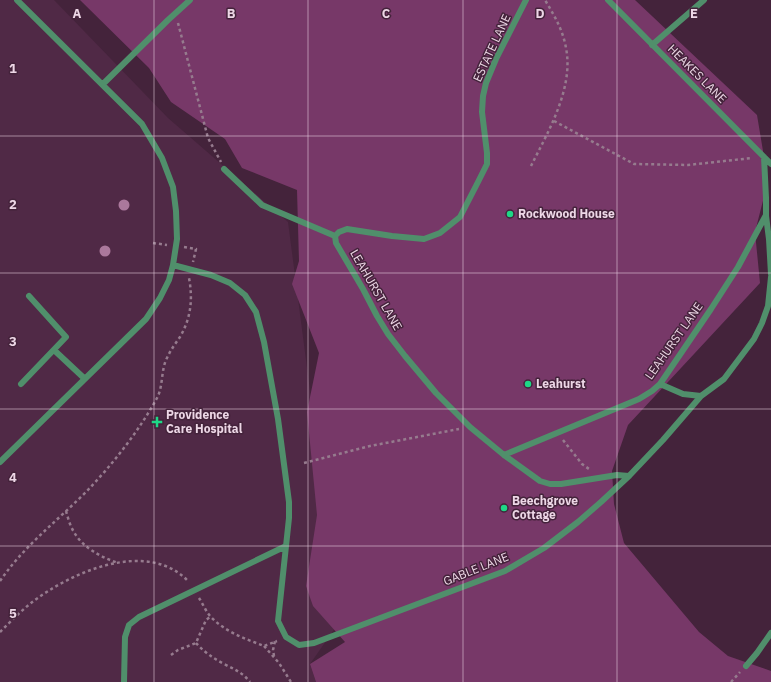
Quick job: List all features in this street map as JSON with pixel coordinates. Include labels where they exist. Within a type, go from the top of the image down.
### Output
[{"type":"lane","points":[[0,462],[146,319],[160,298],[169,280],[177,239],[176,211],[172,187],[162,158],[142,124],[17,0]]},
{"type":"lane","points":[[102,84],[190,0]]},
{"type":"lane","name":"ESTATE LANE","points":[[335,236],[339,232],[348,229],[392,236],[424,238],[440,233],[460,217],[487,164],[482,112],[486,83],[496,59],[526,0]]},
{"type":"lane","name":"HEAKES LANE","points":[[608,0],[771,164]]},
{"type":"lane","points":[[652,45],[704,0]]},
{"type":"lane","name":"LEAHURST LANE","points":[[504,455],[639,398],[652,391],[660,384],[711,310],[738,267],[766,215],[764,157]]},
{"type":"lane","points":[[224,169],[262,205],[335,236]]},
{"type":"lane","points":[[766,215],[771,274]]},
{"type":"lane","name":"LEAHURST LANE","points":[[335,236],[336,243],[388,334],[436,393],[470,427],[504,455],[540,481],[550,484],[561,484],[617,475],[629,476]]},
{"type":"lane","points":[[173,265],[211,275],[230,283],[245,295],[256,312],[264,342],[278,419],[290,502],[278,621],[286,637]]},
{"type":"lane","name":"GABLE LANE","points":[[286,637],[299,645],[314,643],[505,571],[550,544],[578,522],[629,476],[701,396],[724,379],[754,339],[762,323],[768,306],[771,278]]},
{"type":"lane","points":[[21,384],[66,337],[29,296]]},
{"type":"lane","points":[[54,350],[85,379]]},
{"type":"lane","points":[[660,384],[683,394],[701,396]]},
{"type":"lane","points":[[124,682],[125,637],[129,625],[139,617],[286,546]]},
{"type":"lane","points":[[746,666],[771,632]]},
{"type":"path","points":[[531,166],[554,121],[563,94],[568,63],[566,47],[560,26],[546,0]]},
{"type":"path","points":[[176,13],[208,138],[224,169]]},
{"type":"path","points":[[554,121],[634,164],[688,165],[764,157]]},
{"type":"path","points":[[0,581],[26,548],[66,511],[107,468],[125,446],[157,397],[162,370],[166,360],[181,336],[188,321],[192,304],[189,279],[196,249],[153,243]]},
{"type":"path","points":[[304,463],[370,446],[470,427]]},
{"type":"path","points":[[557,432],[582,464],[599,477]]},
{"type":"path","points":[[66,511],[69,522],[82,543],[94,552],[119,563]]},
{"type":"path","points":[[0,632],[32,602],[56,586],[84,572],[101,566],[119,563],[140,561],[155,563],[181,574],[189,581],[210,617],[225,628],[264,646],[274,656],[291,682]]},
{"type":"path","points":[[171,655],[178,650],[196,643],[206,620],[210,617]]},
{"type":"path","points":[[264,646],[282,640],[286,637]]},
{"type":"path","points":[[274,656],[275,642]]},
{"type":"path","points":[[196,643],[213,657],[235,669],[250,682]]},
{"type":"shaded area","name":"Providence Care Hospital","points":[[0,0],[54,0],[168,118],[288,222],[340,621],[310,664],[316,682],[0,682]]},
{"type":"shaded area","points":[[80,0],[635,0],[757,115],[768,181],[755,232],[760,283],[628,425],[612,471],[614,504],[624,543],[699,632],[728,656],[771,671],[771,682],[316,682],[310,664],[345,642],[313,606],[306,586],[317,515],[307,412],[319,353],[292,284],[299,261],[297,190],[242,168],[225,139],[171,102],[149,68]]},
{"type":"place","name":"Rockwood House","points":[[510,214]]},
{"type":"place","name":"Leahurst","points":[[528,384]]},
{"type":"place","name":"Providence Care Hospital","points":[[157,422]]},
{"type":"place","name":"Beechgrove Cottage","points":[[504,508]]}]
